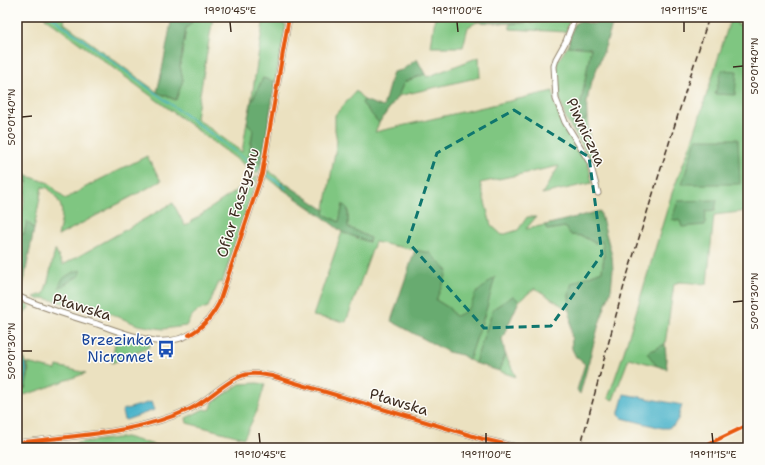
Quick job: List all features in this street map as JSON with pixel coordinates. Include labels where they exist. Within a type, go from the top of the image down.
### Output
[{"type":"street","name":"Ofiar Faszyzmu","points":[[189,335],[206,323],[219,303],[262,174],[289,17]]},
{"type":"street","name":"Piwniczna","points":[[598,193],[590,163],[570,133],[560,110],[554,82],[554,66],[574,20],[578,18],[593,22],[598,21],[602,17]]},
{"type":"street","name":"Pławska","points":[[17,296],[40,307],[146,339],[156,341],[170,340],[189,335]]},
{"type":"street","name":"Pławska","points":[[17,443],[120,431],[144,425],[192,408],[243,375],[254,374],[272,376],[483,439],[521,448]]},
{"type":"highlighted area","points":[[514,110],[589,157],[602,254],[551,326],[484,328],[408,242],[437,153]]},
{"type":"green space","points":[[44,17],[65,17],[64,23],[157,92],[175,100],[183,80],[180,66],[186,28],[191,24],[192,17],[213,17],[196,118],[242,152],[247,122],[253,130],[249,156],[262,164],[257,174]]},
{"type":"green space","points":[[172,17],[192,17],[191,24],[186,28],[180,66],[183,80],[176,100],[157,92]]},
{"type":"green space","points":[[264,17],[269,17],[286,25],[275,82],[263,78],[251,103]]},
{"type":"green space","points":[[435,17],[476,17],[477,22],[468,27],[463,47],[431,47]]},
{"type":"green space","points":[[476,17],[561,17],[539,21],[509,23],[477,22]]},
{"type":"green space","points":[[561,17],[571,17],[566,32],[510,29],[510,24],[544,21]]},
{"type":"green space","points":[[605,17],[615,17],[588,94],[587,117],[576,132],[572,121],[574,110],[581,103],[591,48],[568,46],[574,24],[579,21],[593,24],[603,20]]},
{"type":"green space","points":[[731,17],[739,17],[737,25],[748,25],[748,211],[714,215],[707,284],[679,282],[674,284],[665,344],[648,353],[657,366],[629,358],[613,400],[608,398],[623,355],[672,193],[692,141]],"holes":[[[717,200],[706,211],[682,227],[680,221],[672,219]]]},
{"type":"green space","points":[[568,46],[591,48],[581,103],[574,110],[572,121],[576,132],[587,117],[592,161],[566,120],[559,97],[557,62]]},
{"type":"green space","points":[[479,57],[480,77],[398,96],[404,82],[425,74],[427,77]]},
{"type":"green space","points":[[417,59],[425,74],[404,82],[398,96],[379,123],[362,103],[364,100],[383,107],[393,72],[402,70]]},
{"type":"green space","points":[[722,70],[737,71],[735,95],[715,94]]},
{"type":"green space","points":[[263,78],[275,82],[262,164],[249,156],[253,130],[247,122],[251,103]]},
{"type":"green space","points":[[356,91],[364,100],[362,103],[379,123],[375,132],[553,91],[556,107],[567,130],[588,162],[592,183],[542,194],[559,166],[480,183],[491,225],[502,235],[518,230],[527,217],[536,217],[526,229],[545,225],[547,230],[565,227],[571,235],[582,236],[595,243],[602,241],[604,256],[602,271],[584,278],[569,292],[570,311],[535,288],[519,301],[513,296],[493,309],[475,363],[469,360],[487,307],[473,303],[463,314],[455,316],[449,308],[436,300],[447,271],[430,253],[375,242],[346,322],[313,316],[342,232],[368,242],[370,238],[348,227],[348,209],[343,205],[339,222],[324,214],[337,141],[335,115]]},
{"type":"green space","points":[[696,139],[738,139],[740,184],[682,184]]},
{"type":"green space","points":[[147,156],[161,181],[58,236],[62,210],[58,200],[48,188],[42,187],[34,229],[27,221],[24,234],[19,234],[28,176],[49,183],[65,199]]},
{"type":"green space","points":[[17,168],[28,176],[27,183],[17,179]]},
{"type":"green space","points":[[268,170],[282,181],[281,188],[266,176]]},
{"type":"green space","points":[[257,176],[222,283],[219,282],[208,307],[194,314],[186,326],[163,329],[138,325],[109,313],[43,298],[39,300],[34,297],[44,294],[55,250],[63,265],[173,203],[185,226]]},
{"type":"green space","points":[[282,181],[325,210],[324,214],[339,222],[343,204],[348,209],[348,227],[370,238],[369,242],[342,232],[281,188]]},
{"type":"green space","points":[[717,200],[715,210],[706,211],[705,225],[682,227],[680,221],[672,219],[678,201]]},
{"type":"green space","points":[[600,211],[612,256],[613,270],[611,290],[599,324],[580,394],[577,390],[585,364],[576,357],[572,349],[569,292],[572,283],[602,271],[604,256],[602,241],[595,243],[582,236],[571,235],[565,227],[547,230],[545,225]]},
{"type":"green space","points":[[27,221],[34,229],[22,291],[17,289],[17,245],[19,234],[24,234]]},
{"type":"green space","points":[[415,250],[430,253],[448,271],[436,300],[449,308],[455,316],[466,311],[471,305],[475,294],[495,277],[487,307],[469,360],[462,355],[448,352],[391,321]]},
{"type":"green space","points":[[80,270],[80,275],[59,288],[64,278],[69,274]]},
{"type":"green space","points":[[513,296],[519,301],[502,339],[505,353],[499,371],[475,363],[493,309]]},
{"type":"green space","points":[[17,300],[30,306],[24,314],[22,311],[17,310]]},
{"type":"green space","points":[[116,335],[151,344],[148,348],[112,363]]},
{"type":"green space","points":[[665,344],[667,369],[657,366],[647,353]]},
{"type":"green space","points":[[17,350],[26,363],[28,373],[25,389],[20,385],[21,373],[17,362]]},
{"type":"green space","points":[[505,353],[516,377],[499,371]]},
{"type":"green space","points":[[27,363],[56,370],[57,366],[86,373],[24,395],[19,392],[20,385],[25,388],[27,382],[29,372]]},
{"type":"green space","points":[[240,384],[265,384],[257,411],[244,438],[187,423],[186,418],[204,409],[211,409],[213,402]]},
{"type":"green space","points":[[126,437],[165,448],[59,448],[59,445],[69,447],[76,443]]},
{"type":"water","points":[[624,394],[682,405],[678,419],[674,425],[668,428],[662,428],[622,418],[619,415],[619,412]]},
{"type":"water","points":[[151,402],[154,410],[126,420],[124,419],[122,412],[123,410]]},
{"type":"waterway","points":[[52,17],[259,169]]},
{"type":"waterway","points":[[267,174],[286,188]]},
{"type":"waterway","points":[[17,354],[21,358],[26,369],[18,411]]},
{"type":"railway","points":[[580,448],[625,282],[709,17]]},
{"type":"cycle path","points":[[189,335],[206,322],[219,303],[262,174],[289,17]]},
{"type":"cycle path","points":[[17,443],[127,429],[148,424],[190,409],[227,383],[243,375],[255,374],[272,376],[483,439],[521,448]]},
{"type":"cycle path","points":[[702,447],[748,425]]},
{"type":"place","name":"Brzezinka Nicromet","points":[[166,349]]}]
